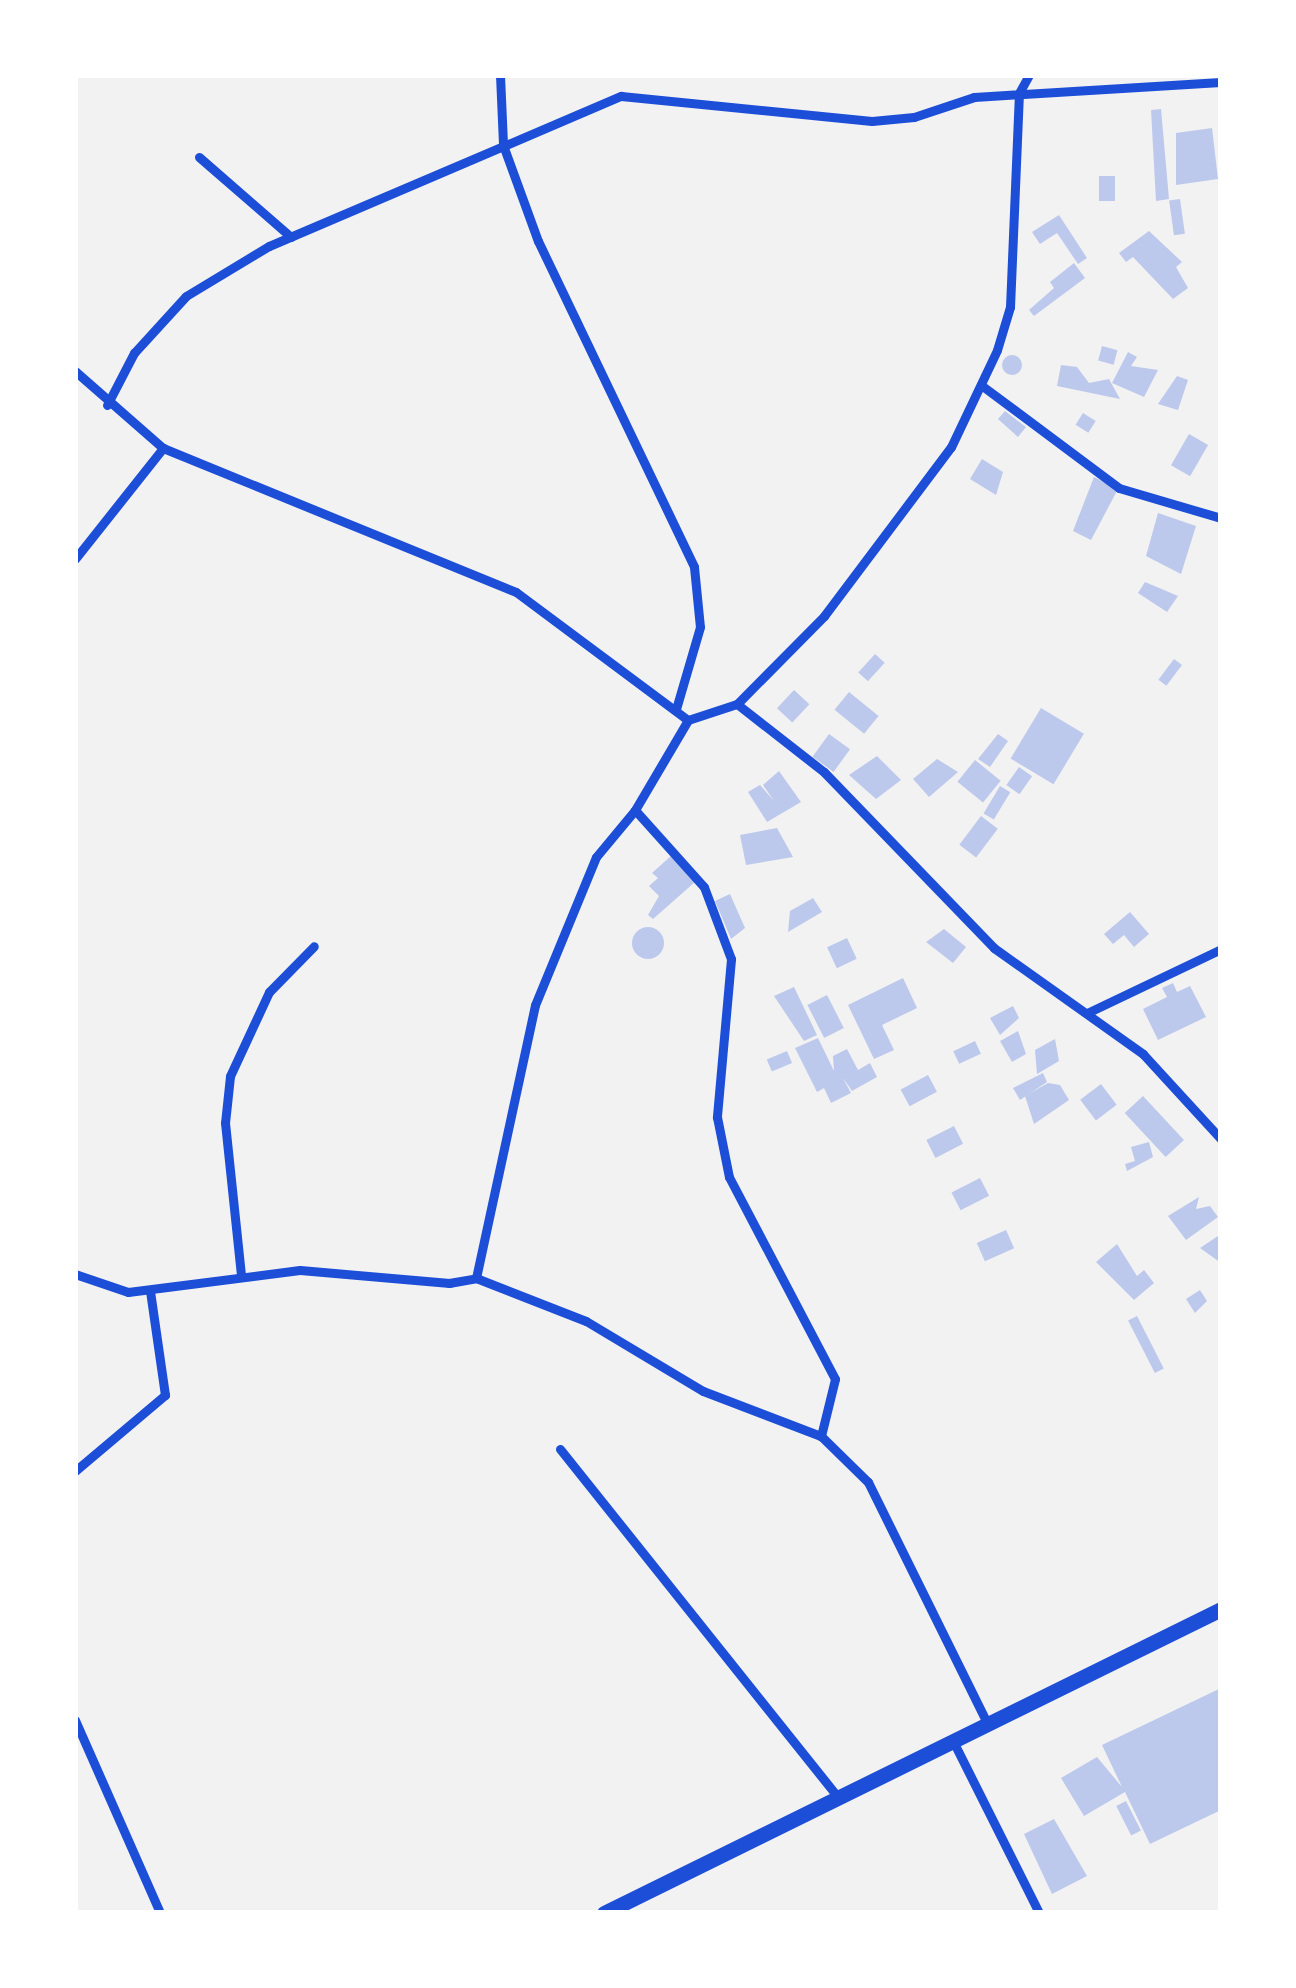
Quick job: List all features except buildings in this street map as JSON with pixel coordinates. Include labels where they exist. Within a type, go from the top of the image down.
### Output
[{"type":"main road","points":[[604,1913],[1221,1609]]},
{"type":"street","points":[[500,75],[503,145],[538,242],[694,567],[700,627],[676,709]]},
{"type":"street","points":[[476,1278],[535,1005],[579,887],[635,810],[688,720],[737,704],[824,616],[934,471],[981,385],[1010,307],[1018,93],[1029,75]]},
{"type":"street","points":[[107,405],[134,353],[186,296],[291,237],[621,96],[872,121],[1018,93],[1221,82]]},
{"type":"street","points":[[199,157],[291,237]]},
{"type":"street","points":[[75,370],[107,405],[163,448],[516,592],[688,720]]},
{"type":"street","points":[[981,385],[1119,488],[1221,518]]},
{"type":"street","points":[[75,559],[163,448]]},
{"type":"street","points":[[737,704],[824,772],[994,948],[1143,1054],[1221,1139]]},
{"type":"street","points":[[635,810],[704,887],[731,959],[718,1117],[729,1177],[835,1379],[821,1436]]},
{"type":"street","points":[[241,1275],[225,1123],[230,1076],[269,992],[314,946]]},
{"type":"street","points":[[1087,1013],[1221,949]]},
{"type":"street","points":[[75,1274],[150,1292],[241,1275],[476,1278],[586,1322],[703,1391],[821,1436],[868,1482],[988,1725]]},
{"type":"street","points":[[75,1471],[165,1396],[150,1292]]},
{"type":"street","points":[[560,1448],[838,1797]]},
{"type":"street","points":[[75,1720],[160,1913]]},
{"type":"street","points":[[953,1741],[1040,1913]]}]
